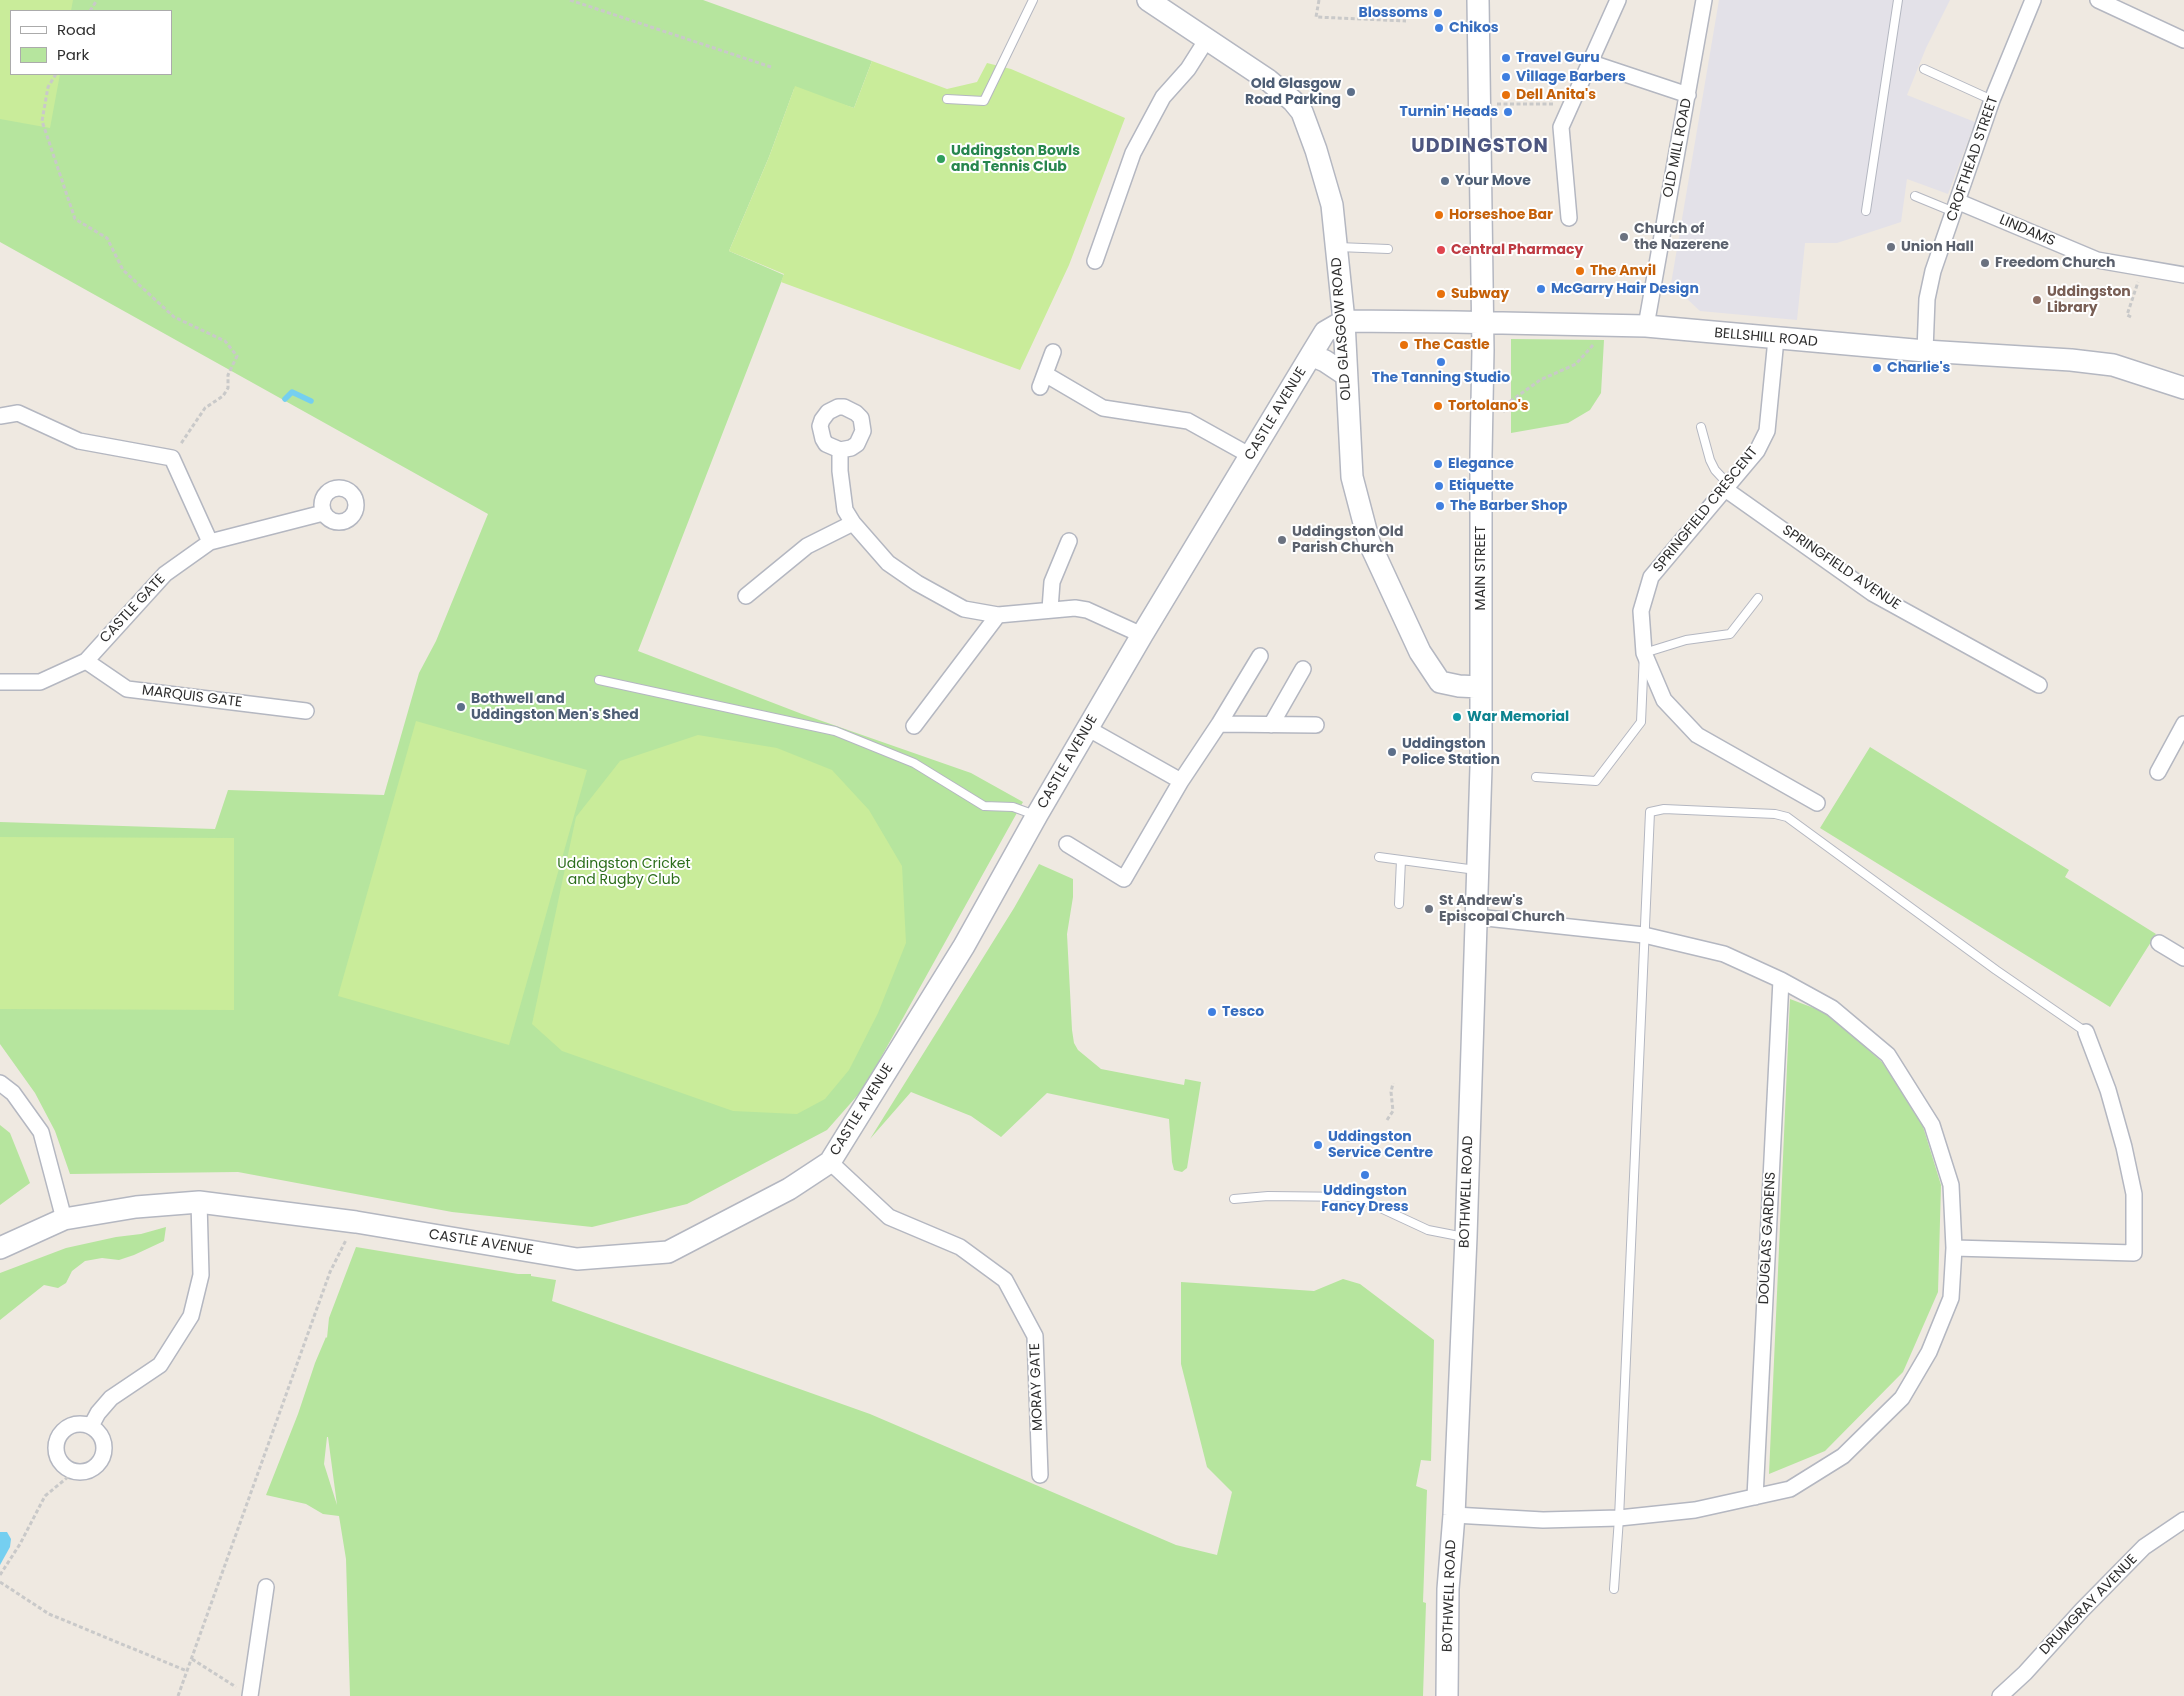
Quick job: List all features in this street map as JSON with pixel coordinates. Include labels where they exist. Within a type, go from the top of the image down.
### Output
[{"type":"street","name":"OLD GLASGOW ROAD","points":[[1148,0],[1282,90],[1302,112],[1316,150],[1332,205],[1344,321],[1352,477],[1369,542],[1420,652],[1440,682],[1458,686],[1480,687]]},
{"type":"street","name":"MAIN STREET","points":[[1478,0],[1482,322],[1480,687]]},
{"type":"street","points":[[1569,218],[1561,126],[1618,0]]},
{"type":"street","name":"OLD MILL ROAD","points":[[1646,326],[1704,0]]},
{"type":"street","name":"CROFTHEAD STREET","points":[[1925,351],[1927,299],[1933,271],[1992,100],[2034,0]]},
{"type":"street","points":[[2098,0],[2184,40]]},
{"type":"street","points":[[1095,261],[1133,153],[1163,97],[1188,69],[1208,39]]},
{"type":"street","points":[[1589,62],[1688,95]]},
{"type":"street","name":"LINDAMS","points":[[1956,207],[2097,260],[2184,275]]},
{"type":"street","name":"BELLSHILL ROAD","points":[[1344,321],[1646,326],[1925,351],[2071,360],[2113,365],[2184,388]]},
{"type":"street","name":"CASTLE AVENUE","points":[[0,1248],[64,1219],[136,1207],[199,1202],[356,1222],[577,1258],[668,1252],[789,1189],[830,1162],[964,946],[1037,815],[1142,635],[1325,332],[1344,321]]},
{"type":"street","name":"SPRINGFIELD CRESCENT","points":[[1776,339],[1767,431],[1757,451],[1652,577],[1641,611],[1644,653],[1664,700],[1697,735],[1817,803]]},
{"type":"street","points":[[1053,352],[1042,380],[1103,408],[1188,421],[1251,456]]},
{"type":"street","points":[[1311,355],[1325,361],[1346,375]]},
{"type":"street","points":[[0,416],[18,413],[79,441],[172,458],[210,542]]},
{"type":"street","points":[[840,450],[841,491],[845,510],[853,523],[888,563],[917,583],[964,609],[998,615],[1018,615],[1050,609],[1075,608],[1087,610],[1142,635]]},
{"type":"street","name":"SPRINGFIELD AVENUE","points":[[1727,487],[1872,593],[2039,685]]},
{"type":"street","name":"CASTLE GATE","points":[[0,682],[40,682],[86,660],[165,574],[210,542],[324,513]]},
{"type":"street","points":[[746,596],[807,546],[853,523]]},
{"type":"street","points":[[1050,609],[1052,582],[1069,541]]},
{"type":"street","points":[[914,726],[998,615]]},
{"type":"street","points":[[1067,844],[1124,879],[1181,781],[1219,724],[1260,656]]},
{"type":"street","name":"MARQUIS GATE","points":[[86,660],[127,689],[306,711]]},
{"type":"street","points":[[1271,725],[1304,669]]},
{"type":"street","name":"BOTHWELL ROAD","points":[[1448,1696],[1448,1589],[1454,1515],[1479,871],[1480,687]]},
{"type":"street","points":[[1219,724],[1316,725]]},
{"type":"street","points":[[2158,772],[2184,724]]},
{"type":"street","points":[[1088,728],[1181,781]]},
{"type":"street","points":[[1454,1515],[1543,1520],[1619,1518],[1695,1510],[1790,1489],[1843,1456],[1902,1398],[1929,1352],[1951,1298],[1954,1248],[1951,1185],[1932,1125],[1888,1055],[1832,1008],[1781,980],[1724,954],[1644,935],[1477,917]]},
{"type":"street","points":[[2159,943],[2184,958]]},
{"type":"street","name":"DOUGLAS GARDENS","points":[[1756,1497],[1781,980]]},
{"type":"street","points":[[1954,1248],[2134,1253],[2134,1194],[2124,1146],[2108,1090],[2086,1032]]},
{"type":"street","points":[[0,1083],[13,1094],[41,1132],[64,1219]]},
{"type":"street","name":"MORAY GATE","points":[[830,1162],[889,1217],[960,1247],[1005,1280],[1035,1336],[1040,1475]]},
{"type":"street","points":[[91,1426],[98,1413],[111,1398],[160,1365],[190,1316],[201,1275],[199,1202]]},
{"type":"street","points":[[74,1424],[91,1426],[100,1434],[104,1442],[102,1458],[91,1470],[74,1472],[59,1461],[56,1444],[58,1436],[66,1428],[74,1424]]},
{"type":"street","name":"DRUMGRAY AVENUE","points":[[2000,1696],[2025,1673],[2082,1610],[2144,1547],[2184,1520]]},
{"type":"street","points":[[250,1695],[266,1587]]},
{"type":"lane","points":[[947,99],[984,101],[1033,0]]},
{"type":"lane","points":[[1866,211],[1898,0]]},
{"type":"lane","points":[[1924,69],[1992,100]]},
{"type":"lane","points":[[1915,196],[1956,207]]},
{"type":"lane","points":[[1336,247],[1388,249]]},
{"type":"lane","points":[[1701,427],[1710,460],[1727,487]]},
{"type":"lane","points":[[1536,777],[1596,781],[1641,722],[1644,653],[1686,640],[1730,634],[1758,598]]},
{"type":"lane","points":[[599,680],[834,731],[914,763],[984,806],[1013,807],[1037,815]]},
{"type":"lane","points":[[1614,1589],[1619,1518],[1650,812],[1664,809],[1782,815],[1793,820],[1996,970],[2086,1032]]},
{"type":"lane","points":[[1379,856],[1479,871]]},
{"type":"lane","points":[[1399,904],[1401,860]]},
{"type":"lane","points":[[1234,1200],[1268,1196],[1357,1197],[1428,1230],[1466,1237]]},
{"type":"path","points":[[570,0],[771,67]]},
{"type":"path","points":[[1319,0],[1316,17],[1406,21]]},
{"type":"path","points":[[55,75],[48,87],[42,121],[75,219],[107,238],[123,270],[174,317],[225,341],[237,356],[228,375],[228,388],[223,396],[205,408],[172,458]]},
{"type":"path","points":[[1479,104],[1570,104]]},
{"type":"path","points":[[2130,317],[2127,315],[2143,269]]},
{"type":"path","points":[[1499,420],[1508,403],[1540,380],[1576,364],[1612,324]]},
{"type":"path","points":[[1387,1120],[1393,1111],[1391,1092],[1393,1082]]},
{"type":"path","points":[[178,1696],[330,1272],[356,1222]]},
{"type":"path","points":[[0,1575],[20,1544],[45,1496],[74,1472]]},
{"type":"path","points":[[0,1582],[49,1614],[187,1671]]},
{"type":"path","points":[[192,1659],[250,1695]]},
{"type":"shaded area","points":[[1719,0],[1950,0],[1926,48],[1907,95],[1975,122],[1948,194],[1907,179],[1901,222],[1837,243],[1805,243],[1797,320],[1700,311],[1671,284]]},
{"type":"green space","name":"Uddingston Cricket and Rugby Club","points":[[0,0],[703,0],[872,61],[854,108],[794,89],[769,157],[729,251],[784,275],[638,651],[802,714],[971,773],[1023,802],[864,1088],[827,1130],[687,1204],[592,1227],[452,1212],[238,1172],[70,1174],[55,1131],[35,1093],[0,1044],[0,822],[215,829],[228,790],[384,795],[419,673],[436,641],[488,514],[0,242]]},
{"type":"green space","points":[[0,0],[73,0],[71,10],[10,10],[10,75],[60,75],[50,128],[0,119]]},
{"type":"green space","points":[[872,61],[947,89],[977,82],[987,63],[1011,69],[1125,118],[1069,265],[1020,370],[781,282],[784,274],[729,251],[769,157],[795,86],[854,108]]},
{"type":"green space","points":[[1511,339],[1604,340],[1601,393],[1590,410],[1568,423],[1511,433]]},
{"type":"green space","points":[[416,721],[587,770],[509,1045],[338,996]]},
{"type":"green space","name":"Uddingston Cricket and Rugby Club","points":[[698,735],[777,748],[832,770],[869,810],[902,866],[906,943],[878,1013],[849,1070],[825,1099],[797,1114],[733,1111],[562,1051],[532,1024],[576,817],[620,761]]},
{"type":"green space","points":[[1870,747],[2069,870],[2065,877],[2156,934],[2110,1007],[1820,828]]},
{"type":"green space","points":[[0,837],[234,838],[234,1010],[0,1009]]},
{"type":"green space","points":[[1039,864],[1073,879],[1073,897],[1067,934],[1072,1030],[1074,1043],[1078,1050],[1101,1069],[1184,1085],[1185,1079],[1201,1082],[1187,1168],[1182,1172],[1174,1170],[1172,1162],[1169,1119],[1047,1093],[1001,1137],[971,1116],[911,1092],[870,1139],[1014,908]]},
{"type":"green space","points":[[1790,999],[1827,1013],[1882,1062],[1921,1120],[1941,1185],[1938,1292],[1903,1372],[1825,1451],[1769,1474]]},
{"type":"green space","points":[[0,1125],[10,1133],[30,1183],[0,1205]]},
{"type":"green space","points":[[166,1227],[164,1241],[119,1260],[102,1258],[85,1261],[72,1271],[66,1283],[58,1288],[44,1285],[0,1320],[0,1273],[66,1248],[116,1237],[141,1234]]},
{"type":"green space","points":[[356,1247],[518,1274],[531,1274],[531,1276],[556,1280],[552,1301],[870,1414],[1176,1545],[1217,1555],[1232,1492],[1207,1467],[1181,1364],[1181,1282],[1314,1291],[1343,1279],[1360,1284],[1434,1340],[1431,1461],[1421,1460],[1416,1486],[1427,1490],[1423,1602],[1426,1603],[1423,1696],[350,1696],[346,1559],[339,1516],[323,1514],[306,1504],[266,1495],[298,1414],[315,1363],[327,1338],[329,1318]],"holes":[[[328,1437],[337,1505],[324,1464]]]},
{"type":"water","points":[[0,1532],[7,1532],[11,1539],[10,1547],[0,1565]]},
{"type":"waterway","points":[[285,399],[292,392],[311,401]]},
{"type":"place","name":"Blossoms","points":[[1438,13]]},
{"type":"place","name":"Chikos","points":[[1439,28]]},
{"type":"place","name":"Travel Guru","points":[[1506,58]]},
{"type":"place","name":"Village Barbers","points":[[1506,77]]},
{"type":"place","name":"Old Glasgow Road Parking","points":[[1351,92]]},
{"type":"place","name":"Dell Anita's","points":[[1506,95]]},
{"type":"place","name":"Turnin' Heads","points":[[1508,112]]},
{"type":"place","name":"Uddingston Bowls and Tennis Club","points":[[941,159]]},
{"type":"place","name":"Your Move","points":[[1445,181]]},
{"type":"place","name":"Horseshoe Bar","points":[[1439,215]]},
{"type":"place","name":"Church of the Nazerene","points":[[1624,237]]},
{"type":"place","name":"Union Hall","points":[[1891,247]]},
{"type":"place","name":"Central Pharmacy","points":[[1441,250]]},
{"type":"place","name":"Freedom Church","points":[[1985,263]]},
{"type":"place","name":"The Anvil","points":[[1580,271]]},
{"type":"place","name":"McGarry Hair Design","points":[[1541,289]]},
{"type":"place","name":"Subway","points":[[1441,294]]},
{"type":"place","name":"Uddingston Library","points":[[2037,300]]},
{"type":"place","name":"The Castle","points":[[1404,345]]},
{"type":"place","name":"The Tanning Studio","points":[[1441,362]]},
{"type":"place","name":"Charlie's","points":[[1877,368]]},
{"type":"place","name":"Tortolano's","points":[[1438,406]]},
{"type":"place","name":"Elegance","points":[[1438,464]]},
{"type":"place","name":"Etiquette","points":[[1439,486]]},
{"type":"place","name":"The Barber Shop","points":[[1440,506]]},
{"type":"place","name":"Uddingston Old Parish Church","points":[[1282,540]]},
{"type":"place","name":"Bothwell and Uddingston Men's Shed","points":[[461,707]]},
{"type":"place","name":"War Memorial","points":[[1457,717]]},
{"type":"place","name":"Uddingston Police Station","points":[[1392,752]]},
{"type":"place","name":"St Andrew's Episcopal Church","points":[[1429,909]]},
{"type":"place","name":"Tesco","points":[[1212,1012]]},
{"type":"place","name":"Uddingston Service Centre","points":[[1318,1145]]},
{"type":"place","name":"Uddingston Fancy Dress","points":[[1365,1175]]},
{"type":"district","name":"UDDINGSTON","points":[[1480,147]]}]
